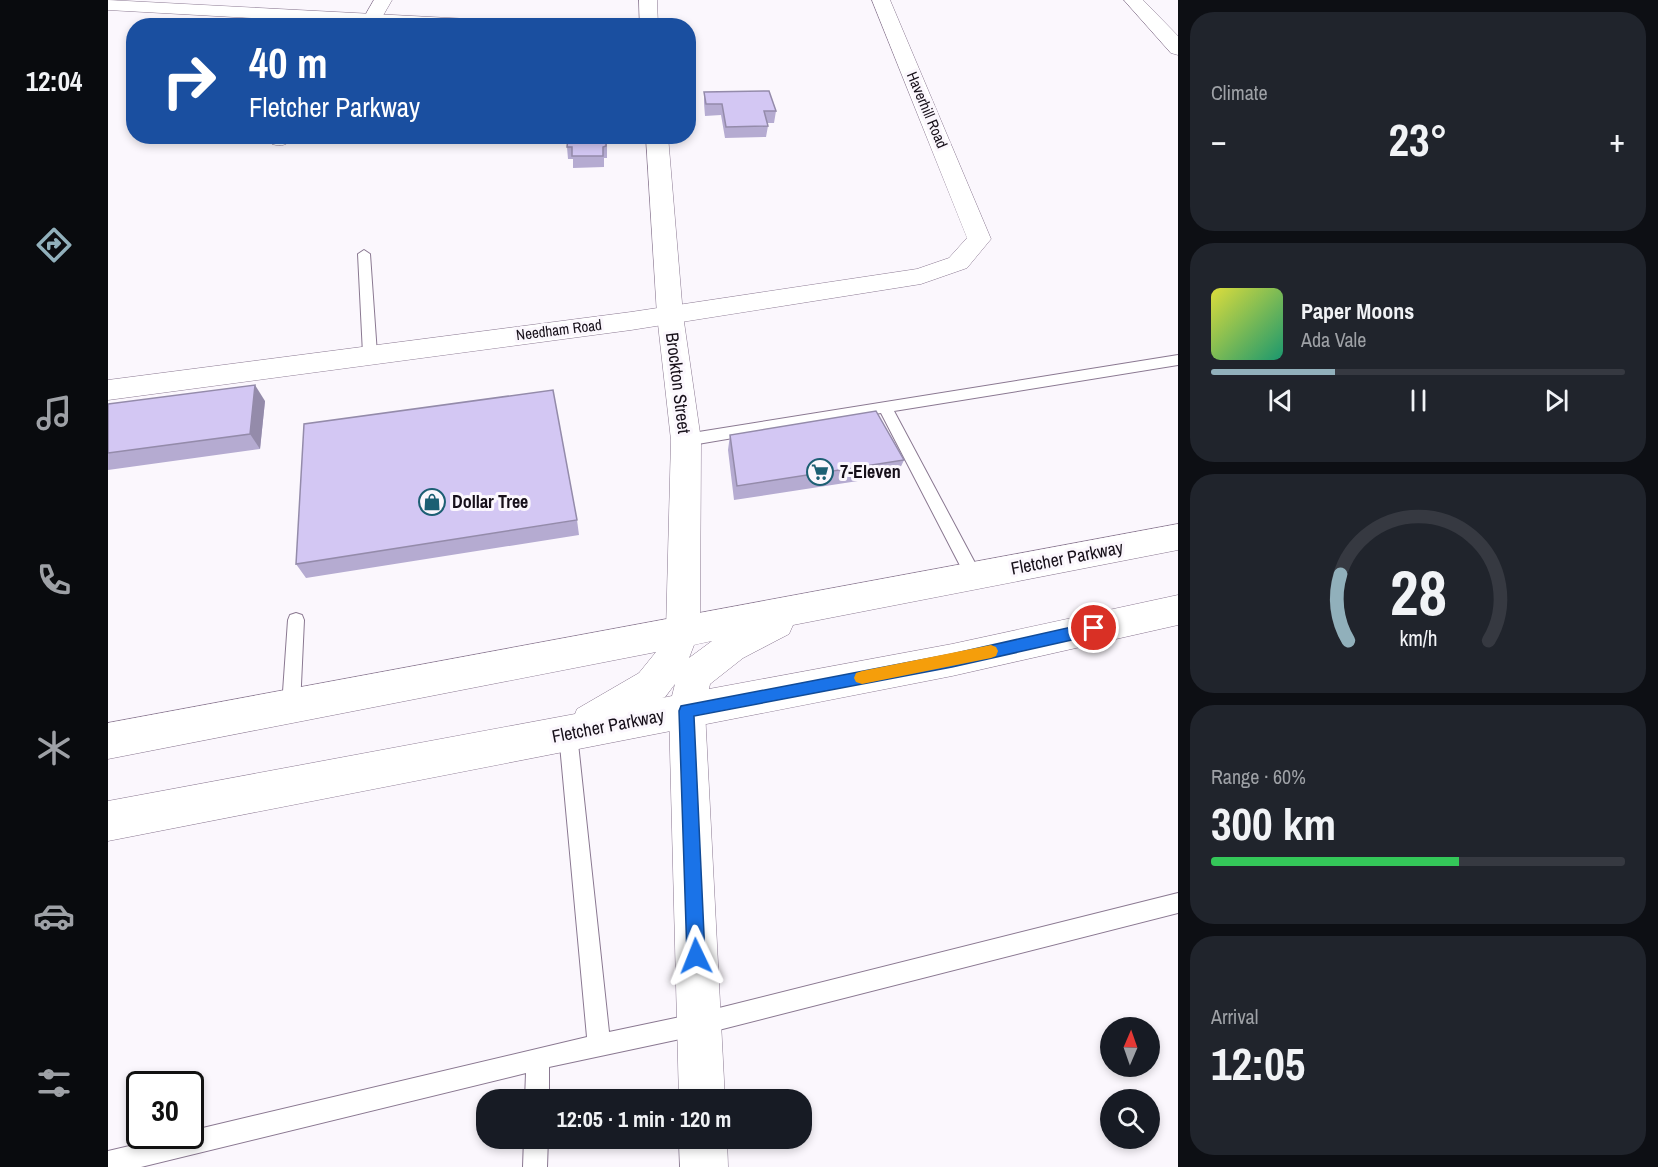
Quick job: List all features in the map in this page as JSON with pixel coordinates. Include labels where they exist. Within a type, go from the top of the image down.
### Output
[{"type":"street","points":[[373,18],[383,0]]},
{"type":"street","points":[[648,0],[649,18]]},
{"type":"street","name":"Haverhill Road","points":[[881,0],[973,221]]},
{"type":"street","points":[[1133,0],[1178,49]]},
{"type":"street","points":[[108,5],[153,3],[316,18]]},
{"type":"street","name":"Brockton Street","points":[[658,144],[670,315],[686,440],[683,631]]},
{"type":"street","name":"Needham Road","points":[[108,390],[670,315],[921,276],[958,263],[979,239],[973,221]]},
{"type":"street","name":"Fletcher Parkway","points":[[108,741],[1178,537]]},
{"type":"street","points":[[702,1089],[687,711],[694,675],[731,646],[810,606]]},
{"type":"street","name":"Fletcher Parkway","points":[[108,821],[952,660],[1178,610]]},
{"type":"street","points":[[568,734],[652,685],[669,663],[683,631]]},
{"type":"street","points":[[703,1149],[704,1167]]},
{"type":"lane","points":[[364,254],[370,354]]},
{"type":"lane","points":[[686,440],[1178,360]]},
{"type":"lane","points":[[885,407],[974,576]]},
{"type":"lane","points":[[291,706],[296,620]]},
{"type":"lane","points":[[568,734],[599,1046]]},
{"type":"lane","points":[[108,1163],[538,1059],[699,1024],[1178,903]]},
{"type":"lane","points":[[537,1089],[538,1059]]},
{"type":"lane","points":[[535,1167],[536,1149]]},
{"type":"building","points":[[769,91],[776,111],[764,111],[768,126],[726,127],[722,104],[706,104],[704,92]]},
{"type":"building","points":[[567,144],[606,144],[603,147],[603,156],[572,156],[572,147],[567,147]]},
{"type":"building","points":[[255,385],[250,434],[108,453],[108,404]]},
{"type":"building","points":[[553,390],[577,520],[296,564],[304,424]]},
{"type":"building","points":[[876,411],[904,460],[737,486],[730,435]]},
{"type":"slow traffic","points":[[862,678],[991,651]]},
{"type":"place","name":"7-Eleven","points":[[820,472]]},
{"type":"place","name":"Dollar Tree","points":[[432,502]]},
{"type":"route","points":[[696,956],[687,711],[952,660],[1094,628]]}]
